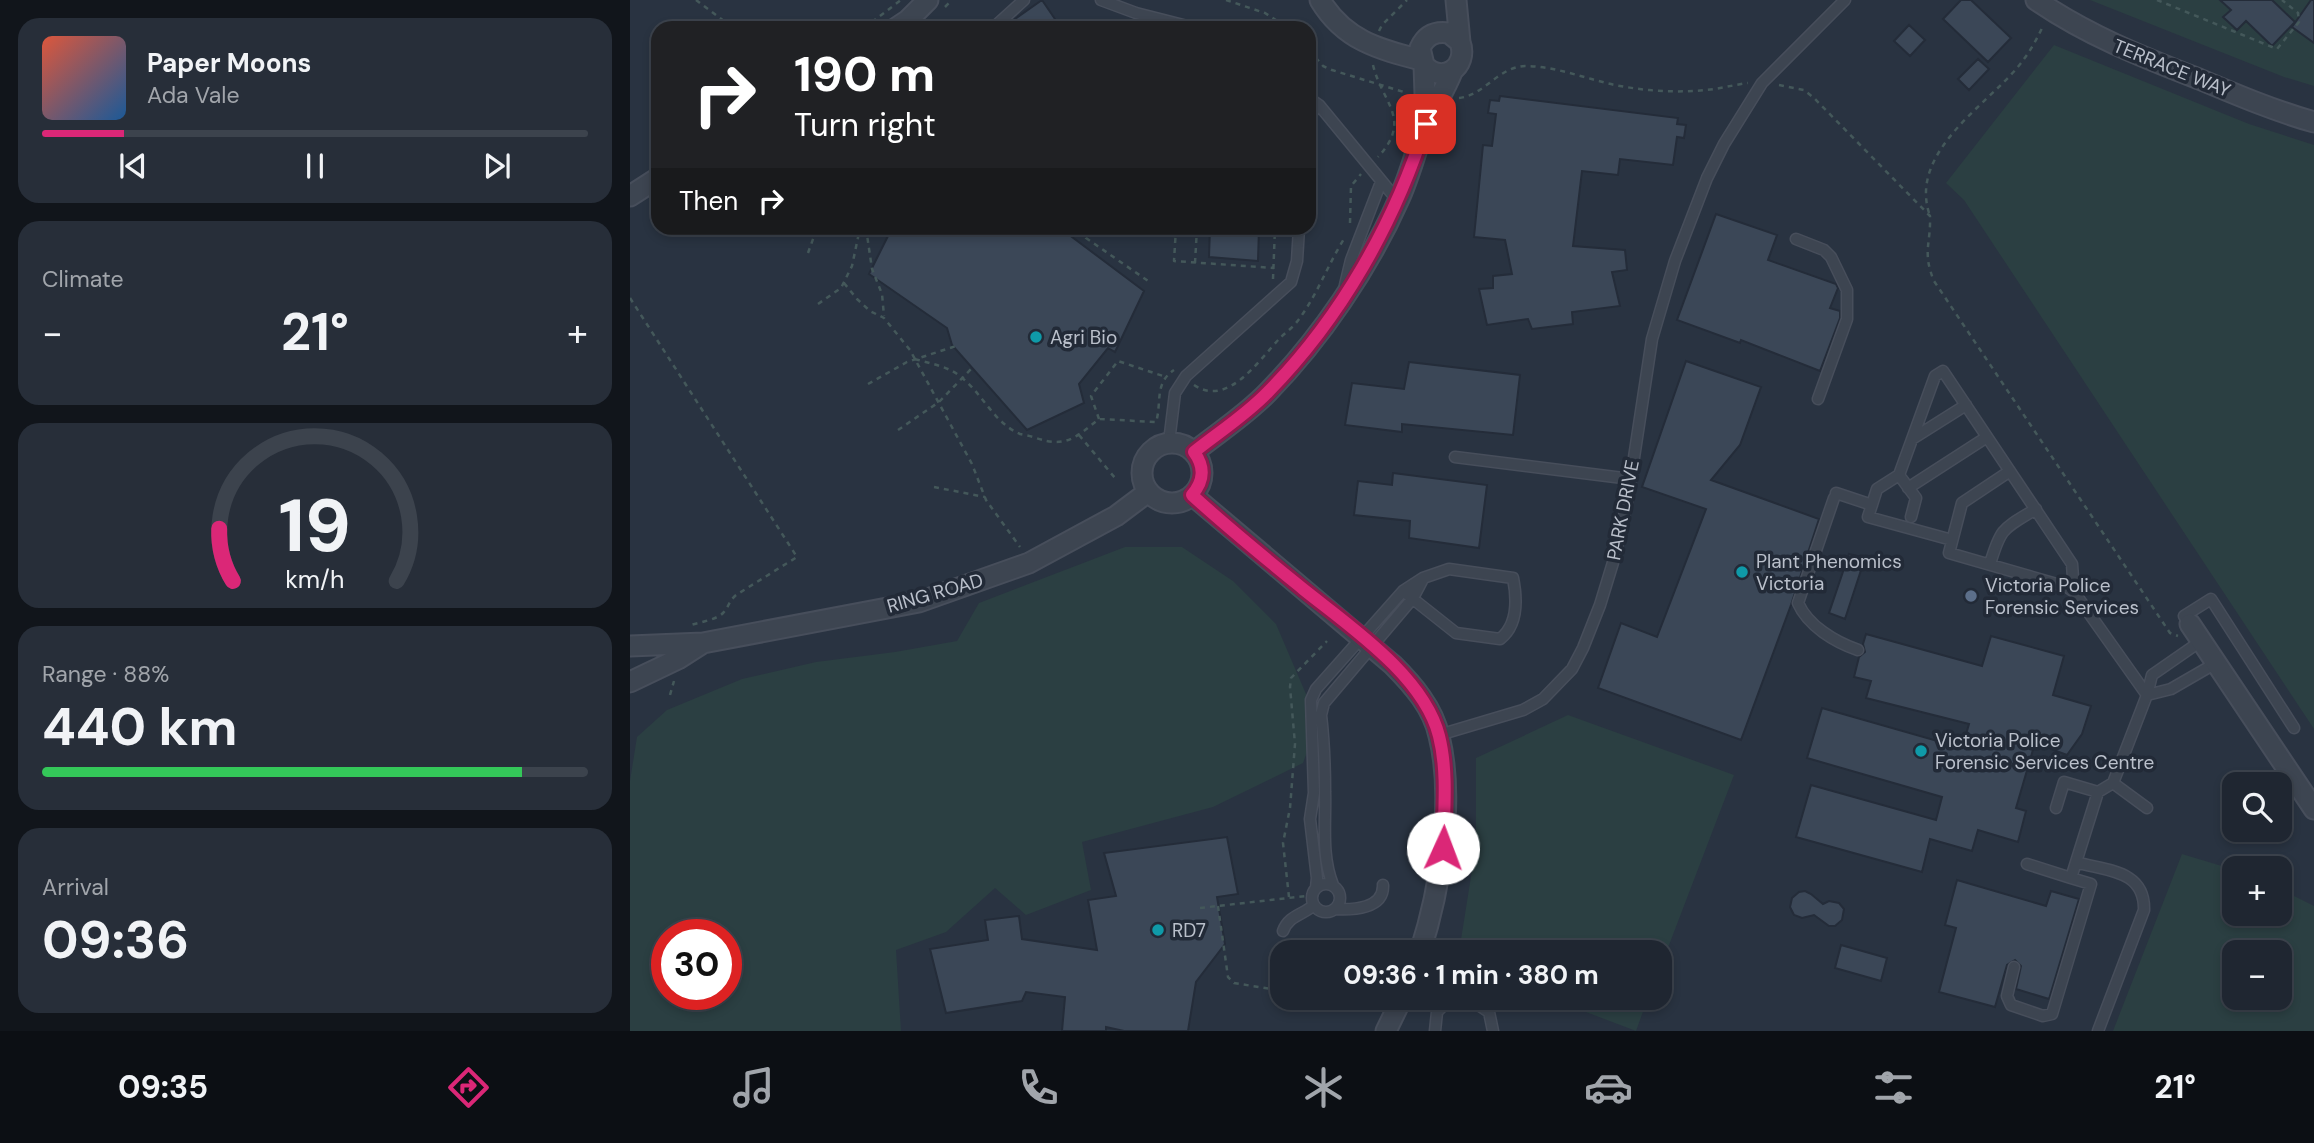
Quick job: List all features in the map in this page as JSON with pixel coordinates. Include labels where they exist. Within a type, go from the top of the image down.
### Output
[{"type":"street","points":[[906,21],[928,0]]},
{"type":"street","points":[[1321,0],[1343,29],[1363,42],[1422,62],[1433,73],[1440,75],[1452,72]]},
{"type":"street","points":[[1426,124],[1420,48],[1431,35],[1451,0]]},
{"type":"street","points":[[1194,452],[1240,418],[1269,392],[1342,299],[1368,258],[1415,162],[1426,124],[1452,72],[1461,62],[1457,0]]},
{"type":"street","name":"TERRACE WAY","points":[[2043,5],[2088,33],[2120,48],[2285,114],[2314,122]]},
{"type":"street","points":[[1374,45],[1449,33],[1460,42]]},
{"type":"street","points":[[630,196],[651,182]]},
{"type":"street","points":[[1169,442],[1187,446],[1194,452],[1202,469],[1202,479],[1192,495],[1174,503],[1156,499],[1143,484],[1142,466],[1152,450],[1169,442]]},
{"type":"street","name":"RING ROAD","points":[[630,682],[677,650],[919,602],[1031,562],[1116,516],[1148,492]]},
{"type":"street","points":[[1192,495],[1216,518],[1368,642],[1413,686],[1439,735],[1444,791],[1443,848],[1424,940]]},
{"type":"street","points":[[2195,632],[2314,809]]},
{"type":"street","name":"RING ROAD","points":[[630,646],[677,650]]},
{"type":"street","points":[[1386,1031],[1396,1010]]},
{"type":"lane","points":[[1001,21],[1024,0]]},
{"type":"lane","points":[[1101,0],[1167,21]]},
{"type":"lane","name":"PARK DRIVE","points":[[1439,735],[1523,710],[1543,699],[1572,669],[1583,648],[1615,556],[1631,479],[1652,339],[1675,261],[1699,200],[1724,144],[1762,83],[1845,0]]},
{"type":"lane","points":[[1316,104],[1398,201]]},
{"type":"lane","points":[[1316,109],[1319,106]]},
{"type":"lane","points":[[1342,299],[1351,260],[1381,182]]},
{"type":"lane","points":[[1169,442],[1175,393],[1186,376],[1294,277],[1298,235]]},
{"type":"lane","points":[[1796,239],[1824,250],[1831,257],[1847,290],[1847,318],[1818,399]]},
{"type":"lane","points":[[1952,540],[1868,517],[1877,489],[1899,475],[1935,376],[1943,371],[2072,564],[2074,592]]},
{"type":"lane","points":[[1912,439],[1966,405]]},
{"type":"lane","points":[[1908,488],[1987,437]]},
{"type":"lane","points":[[1455,457],[1631,479]]},
{"type":"lane","points":[[2010,471],[1962,503],[1948,553],[2057,583],[2074,592],[2147,695]]},
{"type":"lane","points":[[1899,475],[1916,498],[1911,517]]},
{"type":"lane","points":[[1858,650],[1833,639],[1807,618],[1798,603],[1835,495],[1872,505]]},
{"type":"lane","points":[[1990,564],[1998,537],[2003,531],[2036,509]]},
{"type":"lane","points":[[1335,909],[1340,897],[1329,876],[1323,824],[1326,796],[1321,715],[1329,696],[1403,591],[1423,578],[1449,569],[1513,578],[1516,605],[1513,621],[1500,639],[1463,635],[1456,633],[1403,591]]},
{"type":"lane","points":[[1383,885],[1382,895],[1375,903],[1321,911],[1314,896],[1310,819],[1314,793],[1311,699],[1330,672],[1368,642],[1413,598],[1423,578]]},
{"type":"lane","points":[[2071,878],[2098,792],[2113,783],[2152,675],[2195,632],[2185,616],[2211,599],[2294,728]]},
{"type":"lane","points":[[2147,695],[2171,689],[2216,663]]},
{"type":"lane","points":[[2056,808],[2064,782],[2098,792]]},
{"type":"lane","points":[[2113,783],[2147,808]]},
{"type":"lane","points":[[2076,862],[2127,875],[2136,885],[2144,903],[2144,910],[2098,1031]]},
{"type":"lane","points":[[2014,967],[2007,996],[2011,1005],[2043,1016],[2052,1014],[2091,884],[2028,864]]},
{"type":"lane","points":[[1283,930],[1289,919],[1306,912],[1323,884],[1333,885]]},
{"type":"lane","points":[[1435,1031],[1437,1012],[1449,1000],[1468,998],[1489,1012],[1493,1031]]},
{"type":"path","points":[[696,0],[724,21]]},
{"type":"path","points":[[873,21],[901,0]]},
{"type":"path","points":[[1226,0],[1265,12],[1278,21]]},
{"type":"path","points":[[1349,228],[1351,186],[1390,143],[1395,124],[1392,110],[1378,82],[1373,60],[1374,45],[1382,24],[1407,0]]},
{"type":"path","points":[[2157,0],[2277,49],[2299,22],[2298,13],[2282,0]]},
{"type":"path","points":[[2043,5],[2033,46],[2018,67],[1963,120],[1929,174],[1925,197],[1930,216],[1927,265],[1934,281],[2170,633],[2180,637],[2195,632]]},
{"type":"path","points":[[1316,58],[1323,66],[1417,96]]},
{"type":"path","points":[[1450,98],[1472,95],[1510,68],[1523,66],[1541,67],[1620,86],[1664,92],[1709,90],[1762,83],[1804,90],[1930,216]]},
{"type":"path","points":[[808,253],[814,235]]},
{"type":"path","points":[[818,304],[841,289],[852,266],[859,235]]},
{"type":"path","points":[[867,235],[872,269],[882,294],[884,318]]},
{"type":"path","points":[[1085,235],[1151,284]]},
{"type":"path","points":[[1168,235],[1176,236],[1174,261],[1274,268]]},
{"type":"path","points":[[1195,263],[1197,235]]},
{"type":"path","points":[[1273,284],[1275,235]]},
{"type":"path","points":[[1193,384],[1203,391],[1219,391],[1230,387],[1255,366],[1295,325],[1345,237]]},
{"type":"path","points":[[844,283],[870,311],[884,318],[915,359],[972,464],[985,498],[1031,562]]},
{"type":"path","points":[[630,298],[797,557],[736,595],[728,602],[725,612],[675,634],[677,650],[670,695]]},
{"type":"path","points":[[868,384],[898,366],[959,345]]},
{"type":"path","points":[[915,359],[947,368],[963,377],[995,414],[1018,433],[1048,443],[1061,444],[1079,435],[1098,419],[1156,422]]},
{"type":"path","points":[[1098,419],[1091,396],[1118,361],[1166,377]]},
{"type":"path","points":[[898,430],[939,402],[973,367]]},
{"type":"path","points":[[1079,435],[1115,478]]},
{"type":"path","points":[[934,487],[985,498]]},
{"type":"path","points":[[1289,897],[1283,843],[1290,808],[1295,744],[1291,678],[1327,641]]},
{"type":"path","points":[[1200,908],[1314,896]]},
{"type":"path","points":[[1218,906],[1228,977],[1234,983],[1270,989]]},
{"type":"green space","points":[[2090,0],[2314,0],[2314,86],[2284,77]]},
{"type":"green space","points":[[2054,45],[2249,124],[2314,145],[2314,729],[1964,200],[1946,183]]},
{"type":"green space","points":[[1125,547],[1182,547],[1233,581],[1276,624],[1318,722],[1303,763],[1213,807],[1082,842],[1091,890],[1026,915],[995,888],[946,932],[896,950],[901,1031],[630,1031],[630,781],[637,737],[667,710],[742,679],[816,662],[957,641],[979,603]]},
{"type":"green space","points":[[1568,715],[1734,775],[1671,940],[1461,940],[1476,845],[1476,758]]},
{"type":"green space","points":[[2182,854],[2222,866],[2222,926],[2292,926],[2292,895],[2314,906],[2314,1031],[2113,1031]]},
{"type":"green space","points":[[1581,1010],[1644,1010],[1636,1031]]},
{"type":"building","points":[[1042,0],[1056,21],[1017,21],[1015,19]]},
{"type":"building","points":[[1961,0],[1971,0],[2011,38],[1988,62],[1943,19]]},
{"type":"building","points":[[2220,0],[2272,0],[2295,22],[2272,46],[2246,21],[2237,30],[2223,17],[2231,10]]},
{"type":"building","points":[[2311,0],[2314,0],[2314,43],[2292,27]]},
{"type":"building","points":[[1909,25],[1925,40],[1910,56],[1894,41]]},
{"type":"building","points":[[1978,59],[1989,69],[1969,90],[1958,79]]},
{"type":"building","points":[[1500,96],[1678,118],[1677,124],[1686,125],[1684,138],[1677,137],[1673,165],[1620,159],[1618,175],[1582,171],[1573,246],[1625,250],[1627,270],[1612,272],[1620,306],[1572,312],[1573,324],[1532,329],[1528,319],[1487,325],[1479,289],[1493,288],[1493,276],[1512,274],[1505,240],[1474,237],[1483,145],[1492,146],[1496,114],[1488,113],[1490,100],[1499,101]]},
{"type":"building","points":[[1716,214],[1777,235],[1768,260],[1836,284],[1838,288],[1830,308],[1840,311],[1840,318],[1820,371],[1741,340],[1740,343],[1677,320]]},
{"type":"building","name":"Agri Bio","points":[[888,235],[1069,235],[1144,291],[1115,352],[1108,348],[1079,384],[1084,403],[1027,430],[952,345],[947,328],[869,274]]},
{"type":"building","points":[[1210,235],[1259,235],[1258,261],[1209,257]]},
{"type":"building","name":"Plant Phenomics Victoria","points":[[1686,361],[1761,387],[1740,445],[1711,480],[1819,519],[1791,605],[1741,740],[1598,688],[1621,623],[1657,637],[1706,509],[1642,487]]},
{"type":"building","points":[[1409,362],[1520,375],[1513,435],[1402,424],[1402,432],[1345,425],[1352,383],[1404,389]]},
{"type":"building","points":[[1393,473],[1487,485],[1479,548],[1409,538],[1410,521],[1354,515],[1358,481],[1392,485]]},
{"type":"building","points":[[1849,554],[1865,558],[1845,619],[1829,613]]},
{"type":"building","name":"Victoria Police Forensic Services Centre","points":[[1866,634],[1982,666],[1991,636],[2064,656],[2053,695],[2091,706],[2082,734],[2067,755],[2035,743],[2016,808],[2026,811],[2018,842],[1978,830],[1972,851],[1930,839],[1922,872],[1796,837],[1811,785],[1936,820],[1942,797],[1807,758],[1822,708],[1962,748],[1969,724],[1866,698],[1871,681],[1854,677],[1859,657],[1865,652],[1863,644]]},
{"type":"building","name":"RD7","points":[[1227,837],[1238,894],[1217,897],[1225,944],[1196,982],[1188,1031],[1124,1031],[1106,1027],[1106,1031],[1062,1031],[1065,997],[1026,992],[1022,1001],[946,1013],[930,949],[988,940],[985,920],[1019,916],[1022,939],[1097,950],[1088,900],[1116,896],[1104,853]]},
{"type":"building","points":[[1957,880],[2046,906],[2051,891],[2079,899],[2049,999],[2016,989],[2021,966],[2015,960],[2007,965],[1995,1007],[1939,992],[1956,928],[1945,925]]},
{"type":"building","points":[[1805,891],[1823,904],[1829,901],[1839,903],[1844,909],[1842,920],[1835,926],[1829,926],[1814,915],[1802,918],[1794,915],[1790,907],[1792,898]]},
{"type":"building","points":[[1841,945],[1887,958],[1881,981],[1835,968]]},
{"type":"place","name":"Agri Bio","points":[[1036,337]]},
{"type":"place","name":"Plant Phenomics Victoria","points":[[1742,572]]},
{"type":"place","name":"Victoria Police Forensic Services","points":[[1971,596]]},
{"type":"place","name":"Victoria Police Forensic Services Centre","points":[[1921,751]]},
{"type":"place","name":"RD7","points":[[1158,930]]},
{"type":"route","points":[[1426,124],[1415,162],[1368,258],[1332,314],[1269,392],[1240,418],[1194,452],[1202,469],[1202,479],[1192,495],[1216,518],[1362,637],[1413,686],[1439,735],[1444,791],[1443,848]]}]
